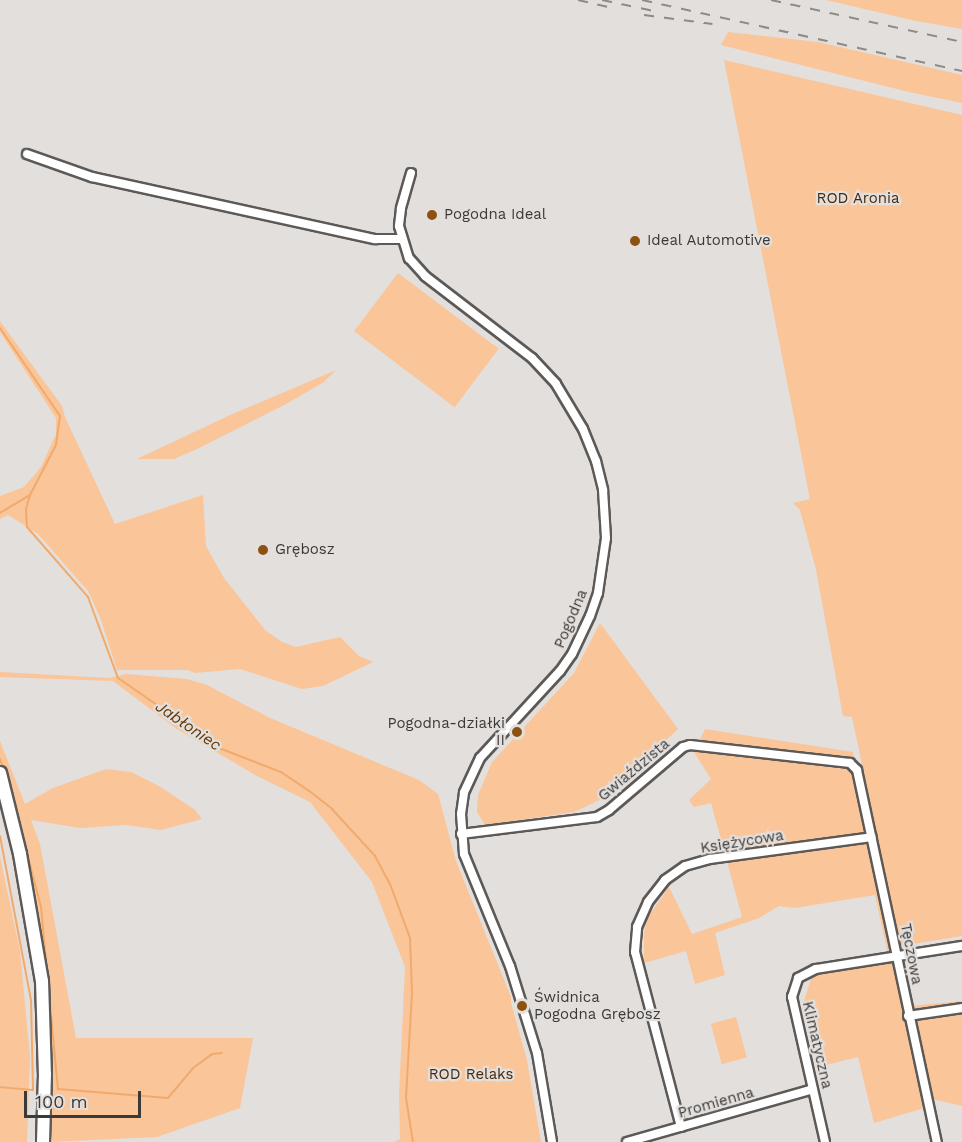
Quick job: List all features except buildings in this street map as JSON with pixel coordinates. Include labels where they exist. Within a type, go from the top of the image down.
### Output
[{"type":"main road","points":[[0,773],[20,854],[42,981],[45,1074],[43,1142]]},
{"type":"street","points":[[27,154],[92,177],[375,239],[401,239]]},
{"type":"street","name":"Pogodna","points":[[411,173],[401,208],[401,239],[409,258],[425,276],[532,358],[556,384],[572,407],[596,461],[606,515],[606,538],[598,593],[572,654],[544,690],[493,740],[480,758],[464,793],[461,834],[464,854],[510,966],[537,1053],[552,1142]]},
{"type":"street","name":"Gwiaździsta","points":[[461,834],[597,817],[609,810],[683,747],[690,745],[850,763],[857,770]]},
{"type":"street","name":"Tęczowa","points":[[857,770],[898,956],[908,1016],[937,1142]]},
{"type":"street","name":"Księżycowa","points":[[681,1127],[635,952],[637,927],[648,902],[666,880],[685,866],[710,859],[872,837]]},
{"type":"street","name":"Klimatyczna","points":[[825,1142],[792,997],[798,978],[816,969],[962,946]]},
{"type":"street","points":[[908,1016],[962,1008]]},
{"type":"street","name":"Promienna","points":[[627,1142],[813,1089]]},
{"type":"green space","points":[[826,0],[962,0],[962,29],[916,21]]},
{"type":"green space","points":[[728,32],[818,42],[962,75],[962,103],[721,45]]},
{"type":"green space","name":"ROD Aronia","points":[[724,60],[962,115],[962,936],[900,946],[852,717],[843,716],[816,570],[800,510],[793,503],[810,499]]},
{"type":"green space","points":[[398,273],[499,349],[455,407],[354,331]]},
{"type":"green space","points":[[0,321],[62,406],[115,524],[203,495],[206,546],[224,578],[265,630],[282,642],[296,647],[340,637],[359,656],[373,662],[323,686],[302,689],[240,669],[195,673],[188,670],[117,670],[100,617],[88,591],[38,534],[8,515],[0,519],[0,496],[24,487],[41,467],[56,434],[56,418],[0,332]]},
{"type":"green space","points":[[336,370],[324,382],[286,404],[197,449],[174,459],[137,459],[228,416]]},
{"type":"green space","points":[[600,623],[678,729],[606,797],[574,812],[485,825],[477,812],[478,795],[492,762],[574,673]]},
{"type":"green space","name":"ROD Relaks","points":[[0,672],[109,678],[126,674],[187,679],[207,685],[270,718],[419,780],[438,794],[456,861],[511,997],[527,1060],[541,1142],[394,1142],[400,1139],[399,1095],[405,967],[372,882],[310,802],[257,776],[177,729],[113,681],[0,677]]},
{"type":"green space","points":[[705,729],[853,752],[884,917],[924,1108],[874,1123],[858,1057],[818,1067],[804,1001],[812,976],[890,962],[875,895],[795,908],[779,906],[759,918],[715,933],[725,975],[695,984],[686,951],[644,963],[644,932],[648,917],[669,887],[692,934],[742,917],[711,803],[694,807],[689,800],[711,779],[694,752]]},
{"type":"green space","points":[[0,741],[25,804],[53,788],[106,769],[131,772],[159,786],[195,810],[202,819],[161,830],[127,825],[80,828],[31,820],[40,844],[76,1038],[253,1038],[240,1108],[157,1137],[49,1142],[49,1016],[0,767]]},
{"type":"green space","points":[[0,857],[20,951],[30,1057],[27,1142],[0,1142]]},
{"type":"green space","points":[[962,1001],[962,1106],[932,1099],[910,1006]]},
{"type":"green space","points":[[736,1017],[747,1058],[722,1064],[711,1024]]},
{"type":"waterway","name":"Jabłoniec","points":[[0,328],[60,416],[56,445],[30,495],[26,509],[27,527],[88,597],[118,678],[219,748],[281,772],[308,790],[332,809],[375,856],[390,884],[410,938],[412,993],[406,1098],[413,1142]]},
{"type":"waterway","points":[[0,513],[30,495]]},
{"type":"waterway","points":[[0,759],[4,770]]},
{"type":"waterway","points":[[8,781],[41,907],[58,1089],[168,1098],[193,1068],[212,1054],[222,1053]]},
{"type":"waterway","points":[[0,836],[31,1000],[33,1090],[0,1087]]},
{"type":"railway","points":[[578,0],[609,7]]},
{"type":"railway","points":[[602,0],[654,11]]},
{"type":"railway","points":[[642,0],[962,71]]},
{"type":"railway","points":[[771,0],[962,42]]},
{"type":"railway","points":[[644,15],[712,24]]},
{"type":"place","name":"Pogodna Ideal","points":[[432,215]]},
{"type":"place","name":"Ideal Automotive","points":[[635,241]]},
{"type":"place","name":"Grębosz","points":[[263,550]]},
{"type":"place","name":"Pogodna-działki II","points":[[517,732]]},
{"type":"place","name":"Świdnica Pogodna Grębosz","points":[[522,1006]]}]
